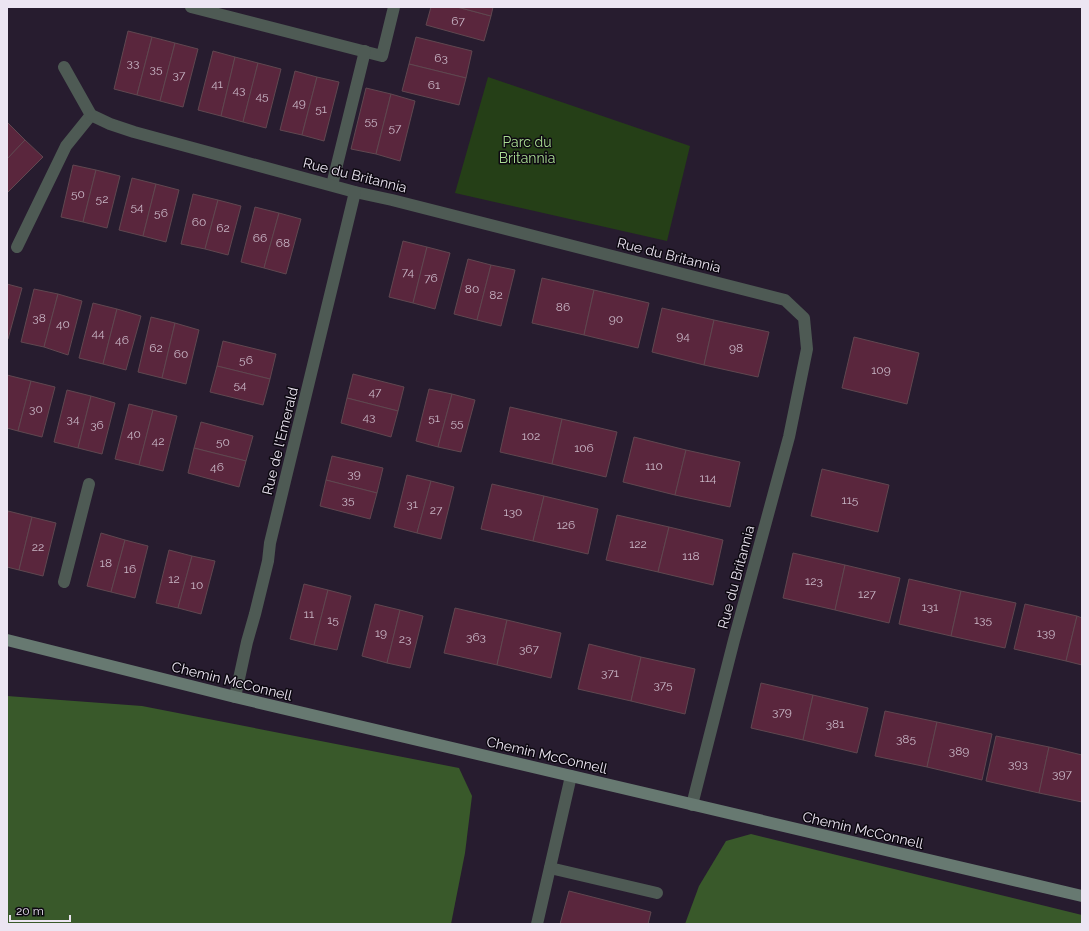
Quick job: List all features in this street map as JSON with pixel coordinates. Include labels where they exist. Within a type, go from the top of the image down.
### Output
[{"type":"street","points":[[191,7],[366,50],[382,56],[394,7]]},
{"type":"street","points":[[332,186],[366,50]]},
{"type":"street","points":[[17,247],[66,146],[91,115],[64,67]]},
{"type":"street","name":"Rue du Britannia","points":[[91,115],[110,124],[134,132],[332,186],[785,300],[804,318],[807,350],[789,437],[736,633],[692,805]]},
{"type":"street","name":"Rue de l'Emerald","points":[[235,697],[246,642],[255,614],[268,560],[270,543],[355,192]]},
{"type":"street","points":[[64,582],[89,484]]},
{"type":"street","name":"Chemin McConnell","points":[[7,640],[235,697],[1082,896]]},
{"type":"street","points":[[537,924],[571,776]]},
{"type":"street","points":[[550,868],[657,893]]},
{"type":"green space","name":"Parc du Britannia","points":[[488,77],[690,146],[667,241],[455,193]]},
{"type":"green space","points":[[7,696],[142,706],[459,768],[472,796],[465,853],[451,924],[7,924]]},
{"type":"green space","points":[[751,834],[1082,915],[1082,924],[685,924],[699,886],[726,841]]},
{"type":"building","points":[[431,7],[457,7],[491,16],[484,41],[426,25]]},
{"type":"building","points":[[457,7],[493,7],[491,16]]},
{"type":"building","points":[[128,31],[152,37],[137,95],[114,89]]},
{"type":"building","points":[[152,37],[175,43],[160,101],[137,95]]},
{"type":"building","points":[[416,37],[472,51],[466,78],[409,64]]},
{"type":"building","points":[[175,43],[198,49],[183,107],[160,101]]},
{"type":"building","points":[[213,51],[235,57],[221,116],[198,110]]},
{"type":"building","points":[[235,57],[258,63],[243,122],[221,116]]},
{"type":"building","points":[[258,63],[281,69],[266,128],[243,122]]},
{"type":"building","points":[[409,64],[466,78],[459,105],[402,91]]},
{"type":"building","points":[[295,71],[317,77],[302,135],[280,130]]},
{"type":"building","points":[[317,77],[339,82],[324,141],[302,135]]},
{"type":"building","points":[[366,88],[391,94],[376,154],[351,149]]},
{"type":"building","points":[[391,94],[415,101],[400,161],[376,154]]},
{"type":"building","points":[[8,123],[25,140],[7,159],[7,124]]},
{"type":"building","points":[[25,140],[43,157],[7,193],[7,159]]},
{"type":"building","points":[[73,165],[96,170],[83,222],[61,217]]},
{"type":"building","points":[[96,170],[120,176],[107,228],[83,222]]},
{"type":"building","points":[[132,178],[156,184],[143,236],[119,230]]},
{"type":"building","points":[[156,184],[179,190],[166,242],[143,236]]},
{"type":"building","points":[[193,194],[218,200],[205,249],[181,244]]},
{"type":"building","points":[[218,200],[241,206],[228,255],[205,249]]},
{"type":"building","points":[[255,207],[279,213],[264,268],[241,262]]},
{"type":"building","points":[[279,213],[301,219],[286,274],[264,268]]},
{"type":"building","points":[[403,241],[427,247],[413,303],[389,297]]},
{"type":"building","points":[[427,247],[450,253],[435,309],[413,303]]},
{"type":"building","points":[[468,259],[491,265],[477,320],[454,314]]},
{"type":"building","points":[[491,265],[515,270],[501,326],[477,320]]},
{"type":"building","points":[[542,278],[594,290],[584,335],[532,323]]},
{"type":"building","points":[[7,284],[22,288],[8,339],[7,339]]},
{"type":"building","points":[[34,289],[58,294],[44,347],[21,342]]},
{"type":"building","points":[[594,290],[649,303],[638,348],[584,335]]},
{"type":"building","points":[[58,294],[82,301],[68,355],[44,347]]},
{"type":"building","points":[[93,303],[117,309],[103,364],[79,358]]},
{"type":"building","points":[[662,308],[714,320],[704,365],[652,352]]},
{"type":"building","points":[[117,309],[141,316],[126,370],[103,364]]},
{"type":"building","points":[[151,317],[175,323],[162,378],[138,372]]},
{"type":"building","points":[[714,320],[769,332],[758,377],[704,365]]},
{"type":"building","points":[[175,323],[199,330],[186,384],[162,378]]},
{"type":"building","points":[[854,337],[919,353],[907,404],[842,388]]},
{"type":"building","points":[[223,341],[276,354],[270,379],[217,366]]},
{"type":"building","points":[[217,366],[270,379],[263,405],[210,392]]},
{"type":"building","points":[[353,374],[404,387],[398,411],[347,398]]},
{"type":"building","points":[[7,375],[31,381],[18,431],[7,428]]},
{"type":"building","points":[[31,381],[55,387],[42,437],[18,431]]},
{"type":"building","points":[[429,389],[452,394],[438,447],[416,441]]},
{"type":"building","points":[[67,390],[91,396],[78,448],[54,442]]},
{"type":"building","points":[[452,394],[475,400],[461,452],[438,447]]},
{"type":"building","points":[[91,396],[115,403],[102,454],[78,448]]},
{"type":"building","points":[[347,398],[398,411],[391,437],[341,423]]},
{"type":"building","points":[[129,404],[153,410],[139,465],[115,459]]},
{"type":"building","points":[[510,407],[562,419],[552,464],[500,452]]},
{"type":"building","points":[[153,410],[177,416],[163,471],[139,465]]},
{"type":"building","points":[[562,419],[617,432],[606,477],[552,464]]},
{"type":"building","points":[[201,422],[253,436],[246,461],[194,448]]},
{"type":"building","points":[[634,437],[686,450],[675,495],[623,482]]},
{"type":"building","points":[[194,448],[246,461],[239,487],[188,473]]},
{"type":"building","points":[[686,450],[740,462],[730,507],[675,495]]},
{"type":"building","points":[[332,456],[383,468],[377,493],[326,480]]},
{"type":"building","points":[[822,469],[889,485],[878,532],[811,516]]},
{"type":"building","points":[[407,475],[431,481],[417,533],[394,527]]},
{"type":"building","points":[[326,480],[377,493],[370,519],[320,506]]},
{"type":"building","points":[[431,481],[454,487],[441,539],[417,533]]},
{"type":"building","points":[[492,484],[544,496],[533,541],[481,529]]},
{"type":"building","points":[[544,496],[598,509],[588,554],[533,541]]},
{"type":"building","points":[[8,511],[32,517],[19,570],[7,567]]},
{"type":"building","points":[[617,515],[669,527],[658,572],[606,560]]},
{"type":"building","points":[[32,517],[56,523],[43,576],[19,570]]},
{"type":"building","points":[[669,527],[723,540],[713,585],[658,572]]},
{"type":"building","points":[[101,533],[125,540],[111,592],[87,586]]},
{"type":"building","points":[[125,540],[148,546],[135,598],[111,592]]},
{"type":"building","points":[[169,550],[192,556],[178,608],[156,603]]},
{"type":"building","points":[[793,553],[845,565],[835,610],[783,598]]},
{"type":"building","points":[[192,556],[215,561],[201,614],[178,608]]},
{"type":"building","points":[[845,565],[900,578],[889,623],[835,610]]},
{"type":"building","points":[[909,579],[961,591],[951,636],[899,624]]},
{"type":"building","points":[[304,584],[328,590],[314,645],[290,639]]},
{"type":"building","points":[[328,590],[351,596],[337,650],[314,645]]},
{"type":"building","points":[[961,591],[1016,603],[1005,648],[951,636]]},
{"type":"building","points":[[375,604],[400,610],[387,663],[362,656]]},
{"type":"building","points":[[1025,604],[1077,616],[1066,661],[1014,649]]},
{"type":"building","points":[[455,608],[507,620],[497,665],[444,653]]},
{"type":"building","points":[[400,610],[423,616],[410,668],[387,663]]},
{"type":"building","points":[[1077,616],[1082,618],[1082,665],[1066,661]]},
{"type":"building","points":[[507,620],[561,633],[551,678],[497,665]]},
{"type":"building","points":[[589,644],[641,657],[631,701],[578,689]]},
{"type":"building","points":[[641,657],[695,669],[685,714],[631,701]]},
{"type":"building","points":[[761,683],[813,695],[803,740],[751,728]]},
{"type":"building","points":[[813,695],[868,708],[857,753],[803,740]]},
{"type":"building","points":[[885,711],[937,722],[927,767],[875,756]]},
{"type":"building","points":[[937,722],[992,734],[982,780],[927,767]]},
{"type":"building","points":[[996,736],[1049,747],[1039,793],[986,781]]},
{"type":"building","points":[[1049,747],[1082,755],[1082,802],[1039,793]]},
{"type":"building","points":[[569,891],[651,912],[648,924],[560,924]]}]
